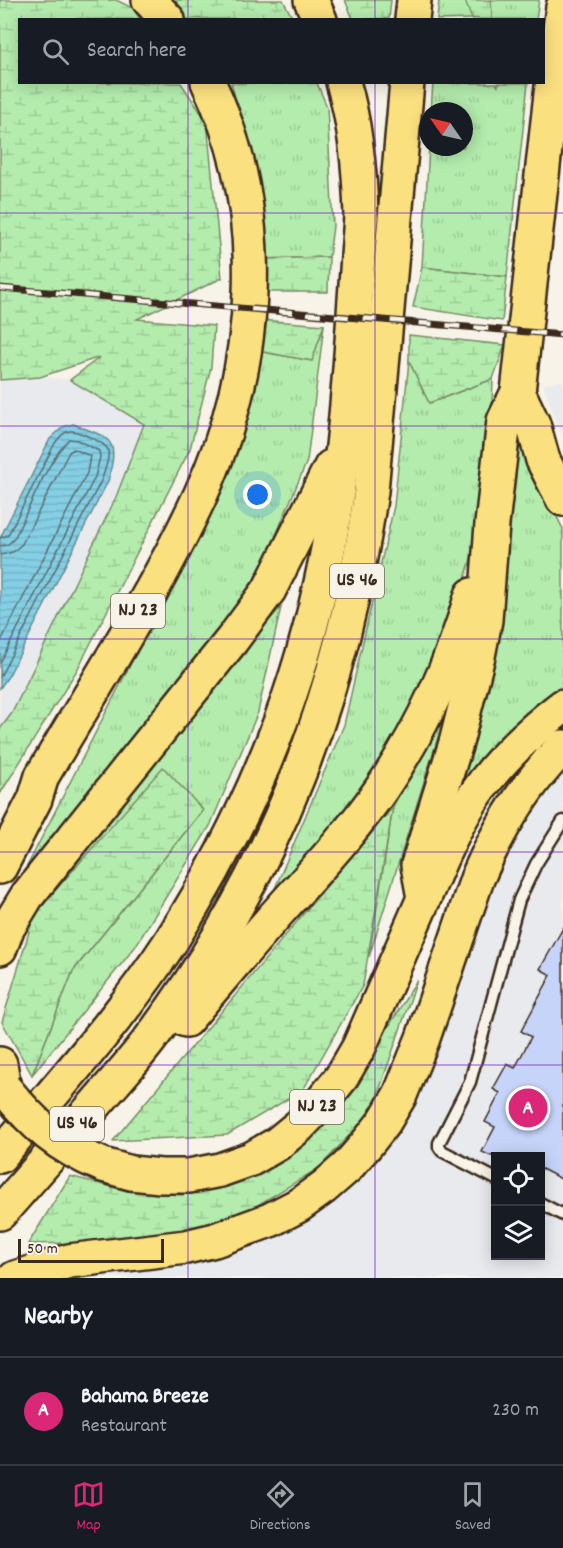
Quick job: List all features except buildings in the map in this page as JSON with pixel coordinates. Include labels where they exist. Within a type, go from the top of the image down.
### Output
[{"type":"main road","points":[[149,0],[166,18]]},
{"type":"main road","points":[[311,0],[319,18]]},
{"type":"main road","points":[[412,18],[414,0]]},
{"type":"main road","points":[[424,898],[418,865],[456,743],[485,620],[492,524],[504,421],[518,392],[563,7]]},
{"type":"main road","name":"NJ 23","points":[[0,867],[35,799],[42,777],[169,559],[204,486],[222,439],[236,389],[250,310],[250,249],[247,209],[230,135],[209,84]]},
{"type":"main road","name":"US 46","points":[[0,1156],[140,985],[197,899],[245,806],[286,708],[310,628],[328,546],[343,441],[361,217],[356,144],[350,107],[343,84]]},
{"type":"main road","name":"US 46","points":[[0,1214],[154,1035],[201,966],[259,866],[305,760],[340,653],[364,546],[371,491],[407,84]]},
{"type":"main road","points":[[518,392],[532,424],[547,470],[563,499]]},
{"type":"main road","points":[[0,948],[7,929],[27,896],[231,640],[268,590],[343,441]]},
{"type":"main road","points":[[154,1035],[185,1021],[338,847],[383,787],[422,722],[453,652],[492,524]]},
{"type":"main road","name":"NJ 23","points":[[1,1078],[19,1107],[48,1135],[66,1148],[103,1165],[131,1173],[189,1176],[220,1170],[250,1159],[277,1144],[299,1126],[320,1104],[341,1078],[359,1047],[440,860],[473,799],[495,769],[518,744],[563,706]]},
{"type":"main road","points":[[15,1278],[69,1261],[186,1247],[241,1232],[299,1205],[347,1167],[384,1122],[412,1068],[489,850],[521,796],[563,747]]},
{"type":"main road","points":[[0,828],[26,792],[42,777]]},
{"type":"lane","points":[[491,1177],[442,1151],[439,1143],[470,1082],[519,900],[536,864],[563,821]]},
{"type":"lane","points":[[545,1206],[563,1215]]},
{"type":"shaded area","points":[[40,377],[70,380],[144,424],[116,497],[12,713],[0,729],[0,380]]},
{"type":"shaded area","points":[[563,381],[563,434],[543,384]]},
{"type":"shaded area","points":[[563,763],[563,1278],[91,1278],[93,1273],[192,1261],[225,1255],[257,1244],[343,1190],[495,866]]},
{"type":"green space","points":[[0,0],[116,0],[133,8],[139,18],[18,18],[18,84],[182,84],[207,122],[222,278],[137,319],[214,326],[211,367],[190,449],[77,670],[0,794],[0,729],[12,713],[116,497],[144,424],[70,380],[100,357],[40,377],[0,380]]},
{"type":"green space","points":[[160,0],[283,0],[292,18],[177,18]]},
{"type":"green space","points":[[345,0],[391,0],[389,18],[353,18]]},
{"type":"green space","points":[[439,0],[465,0],[472,18],[437,18]]},
{"type":"green space","points":[[465,0],[491,0],[492,18],[472,18]]},
{"type":"green space","points":[[491,0],[539,0],[536,18],[492,18]]},
{"type":"green space","points":[[231,84],[317,84],[327,107],[333,226],[329,257],[263,259],[259,191],[254,163]]},
{"type":"green space","points":[[433,84],[496,84],[498,87],[498,84],[528,84],[507,277],[422,267],[428,156],[473,156],[473,102],[432,102]]},
{"type":"green space","points":[[329,257],[328,292],[267,292],[263,259]]},
{"type":"green space","points":[[422,267],[507,277],[502,321],[413,307]]},
{"type":"green space","points":[[260,320],[324,325],[312,361],[258,351]]},
{"type":"green space","points":[[324,325],[307,461],[256,583],[195,663],[22,876],[205,519],[257,351],[312,361]]},
{"type":"green space","points":[[409,335],[505,345],[493,379],[429,403],[409,361]]},
{"type":"green space","points":[[409,361],[430,403],[493,379],[492,407],[475,545],[440,664],[370,783],[273,893],[344,725],[394,506]]},
{"type":"green space","points":[[519,443],[563,529],[563,691],[530,711],[458,785],[503,581]]},
{"type":"green space","points":[[281,607],[258,712],[210,826],[135,947],[32,1075],[73,971],[203,810],[34,915],[112,803]]},
{"type":"green space","points":[[460,667],[369,957],[393,807]]},
{"type":"green space","points":[[163,767],[203,810],[73,971],[32,1075],[2,1022],[34,915]]},
{"type":"green space","points":[[393,807],[363,985],[303,1090],[227,1135],[113,1141]]},
{"type":"green space","points":[[417,980],[372,1111],[319,1168],[231,1221],[118,1242],[28,1244],[70,1176],[127,1191],[182,1195],[274,1167],[347,1095]]},
{"type":"water","points":[[73,424],[97,433],[110,442],[113,456],[108,481],[9,675],[0,688],[0,538],[50,439],[63,427]]},
{"type":"railway","points":[[0,288],[563,335]]},
{"type":"place","name":"Bahama Breeze","points":[[528,1108]]}]
